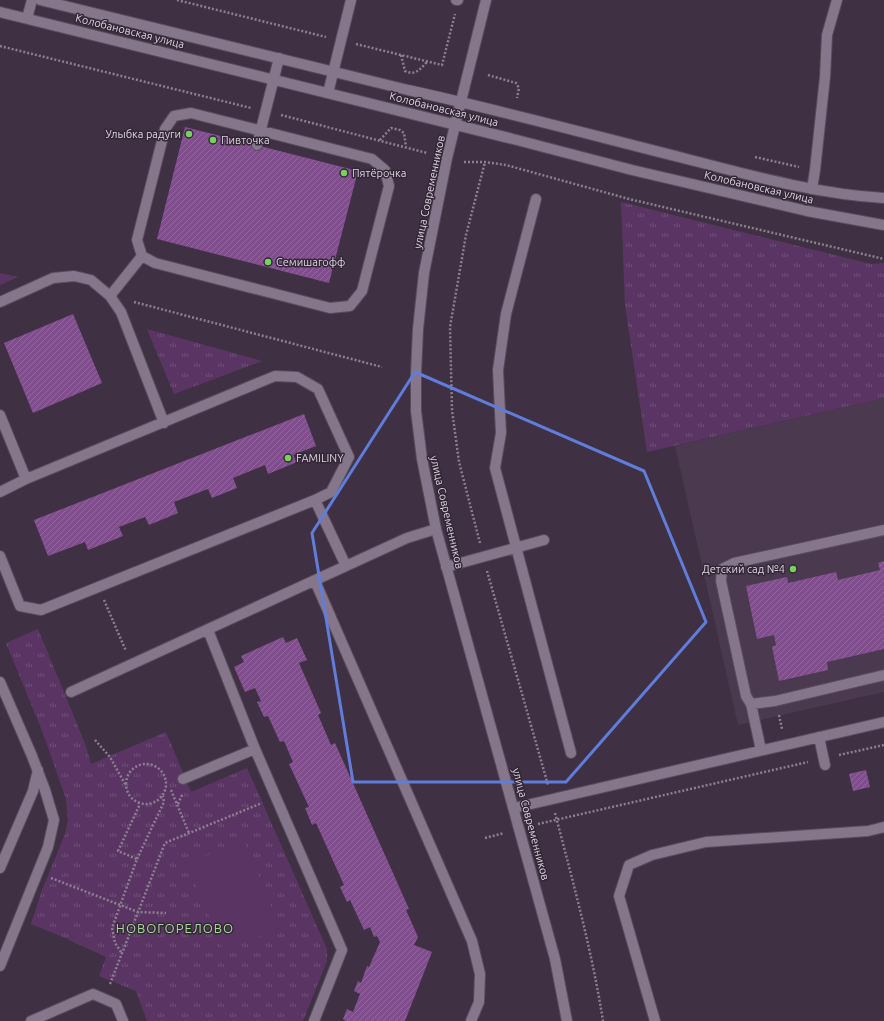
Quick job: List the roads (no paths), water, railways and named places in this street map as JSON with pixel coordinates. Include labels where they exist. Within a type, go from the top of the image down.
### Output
[{"type":"street","points":[[27,18],[32,0]]},
{"type":"street","name":"Колобановская улица","points":[[40,0],[462,102],[737,172],[812,189],[857,197],[884,198]]},
{"type":"street","points":[[328,92],[351,0]]},
{"type":"street","name":"улица Современников","points":[[486,0],[447,158],[424,273],[418,336],[416,411],[422,459],[436,529],[555,959],[567,1021]]},
{"type":"street","points":[[812,189],[825,77],[827,35],[837,0]]},
{"type":"street","name":"Колобановская улица","points":[[0,12],[328,92],[632,170],[807,211],[884,225]]},
{"type":"street","points":[[257,145],[279,58]]},
{"type":"street","points":[[191,113],[372,159],[385,170],[389,186],[362,291],[350,306],[330,308],[155,263],[142,256],[137,240],[165,129],[174,116],[191,113]]},
{"type":"street","points":[[536,199],[506,314],[498,370],[501,433],[495,468],[572,753]]},
{"type":"street","points":[[110,296],[142,256]]},
{"type":"street","points":[[0,302],[53,278],[74,276],[91,280],[110,296],[121,312],[164,423]]},
{"type":"street","points":[[0,492],[26,479],[275,376],[297,377],[318,388],[349,457],[331,492],[315,500],[41,610],[20,606],[0,556]]},
{"type":"street","points":[[0,415],[26,479]]},
{"type":"street","points":[[315,500],[346,566]]},
{"type":"street","points":[[71,692],[407,538],[436,529]]},
{"type":"street","points":[[761,750],[751,704],[746,696],[721,581],[722,569],[734,563],[884,530]]},
{"type":"street","points":[[446,567],[544,540]]},
{"type":"street","points":[[315,580],[472,941],[480,974],[478,1002],[471,1021]]},
{"type":"street","points":[[208,630],[255,749],[342,950],[314,1021]]},
{"type":"street","points":[[751,704],[775,700],[884,675]]},
{"type":"street","points":[[0,682],[38,770],[54,820],[48,847],[0,966]]},
{"type":"street","points":[[514,808],[551,798],[884,722]]},
{"type":"street","points":[[819,737],[824,761]]},
{"type":"street","points":[[182,779],[255,749]]},
{"type":"street","points":[[0,868],[33,790],[38,770]]},
{"type":"street","points":[[655,1021],[619,896],[629,865],[652,855],[706,842],[868,831],[884,826]]},
{"type":"street","points":[[31,1021],[93,994],[116,1004],[123,1021]]},
{"type":"place","name":"Улыбка радуги","points":[[189,134]]},
{"type":"place","name":"Пивточка","points":[[213,140]]},
{"type":"place","name":"Пятёрочка","points":[[344,173]]},
{"type":"place","name":"Семишагофф","points":[[268,262]]},
{"type":"place","name":"FAMILINY","points":[[288,458]]},
{"type":"place","name":"Детский сад №4","points":[[793,569]]},
{"type":"district","name":"НОВОГОРЕЛОВО","points":[[175,928]]}]
